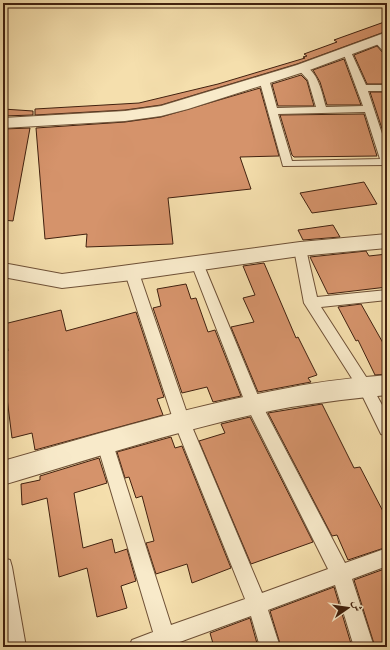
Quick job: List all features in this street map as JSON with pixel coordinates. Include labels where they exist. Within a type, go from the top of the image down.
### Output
[{"type":"street","points":[[3,123],[125,116],[161,111],[182,106],[302,68],[347,52],[384,42]]},
{"type":"street","points":[[3,270],[62,281],[132,273],[300,249],[387,241]]},
{"type":"street","points":[[3,473],[182,422],[254,405],[338,390],[376,386]]},
{"type":"lane","points":[[264,79],[287,164],[386,162],[362,88],[347,52]]},
{"type":"lane","points":[[302,68],[312,80],[322,110]]},
{"type":"lane","points":[[362,88],[387,88]]},
{"type":"lane","points":[[272,111],[369,109]]},
{"type":"lane","points":[[300,249],[311,303],[376,386],[387,429]]},
{"type":"lane","points":[[197,263],[254,405],[341,574],[364,647]]},
{"type":"lane","points":[[132,273],[182,422],[257,605],[270,647]]},
{"type":"lane","points":[[311,303],[387,296]]},
{"type":"lane","points":[[105,444],[167,642]]},
{"type":"lane","points":[[139,647],[167,642],[257,605],[387,557]]},
{"type":"lane","points":[[3,567],[16,647]]},
{"type":"building","points":[[387,21],[387,31],[297,64],[161,105],[125,110],[35,115],[35,109],[139,103],[218,84],[305,58],[303,57],[307,56],[304,54],[337,42],[334,40]]},
{"type":"building","points":[[377,46],[383,53],[387,54],[387,84],[367,84],[354,55]]},
{"type":"building","points":[[344,59],[361,105],[327,105],[320,82],[313,70]]},
{"type":"building","points":[[301,75],[307,81],[314,106],[278,106],[272,84]]},
{"type":"building","points":[[260,88],[279,156],[240,157],[251,189],[168,198],[173,244],[86,247],[87,234],[45,239],[36,128],[125,122],[161,117]]},
{"type":"building","points":[[370,92],[387,92],[387,144]]},
{"type":"building","points":[[3,109],[33,111],[33,115],[3,116]]},
{"type":"building","points":[[364,114],[377,156],[294,157],[292,155],[280,115]]},
{"type":"building","points":[[30,128],[13,221],[3,220],[3,129]]},
{"type":"building","points":[[364,182],[377,204],[312,213],[300,193]]},
{"type":"building","points":[[333,225],[340,237],[303,240],[298,230]]},
{"type":"building","points":[[366,251],[369,256],[387,254],[387,287],[328,294],[310,257]]},
{"type":"building","points":[[264,263],[296,338],[298,337],[317,375],[308,378],[311,382],[258,392],[231,327],[254,322],[243,298],[255,295],[243,266]]},
{"type":"building","points":[[186,284],[191,299],[196,298],[208,332],[215,330],[241,396],[213,402],[207,387],[182,393],[153,308],[161,306],[157,289]]},
{"type":"building","points":[[361,304],[387,350],[387,374],[375,375],[358,340],[356,341],[338,307]]},
{"type":"building","points":[[61,310],[66,331],[136,312],[164,397],[157,399],[163,415],[35,450],[32,433],[12,438],[5,382],[3,382],[3,352],[8,351],[4,324]]},
{"type":"building","points":[[322,404],[354,468],[360,467],[387,519],[387,547],[348,560],[337,535],[332,536],[268,413]]},
{"type":"building","points":[[250,417],[313,542],[251,564],[199,441],[225,433],[221,424]]},
{"type":"building","points":[[171,437],[175,448],[182,446],[231,568],[192,583],[187,564],[156,574],[146,543],[154,541],[142,496],[136,498],[129,477],[125,478],[117,452]]},
{"type":"building","points":[[99,458],[107,483],[74,493],[83,548],[112,539],[115,553],[127,549],[136,581],[121,586],[127,608],[97,617],[87,568],[59,577],[47,498],[22,505],[21,484],[40,480],[40,476]]},
{"type":"building","points":[[387,568],[387,647],[375,647],[354,580]]},
{"type":"building","points":[[334,587],[352,647],[281,647],[270,611]]},
{"type":"building","points":[[250,618],[258,647],[214,647],[210,633]]}]
